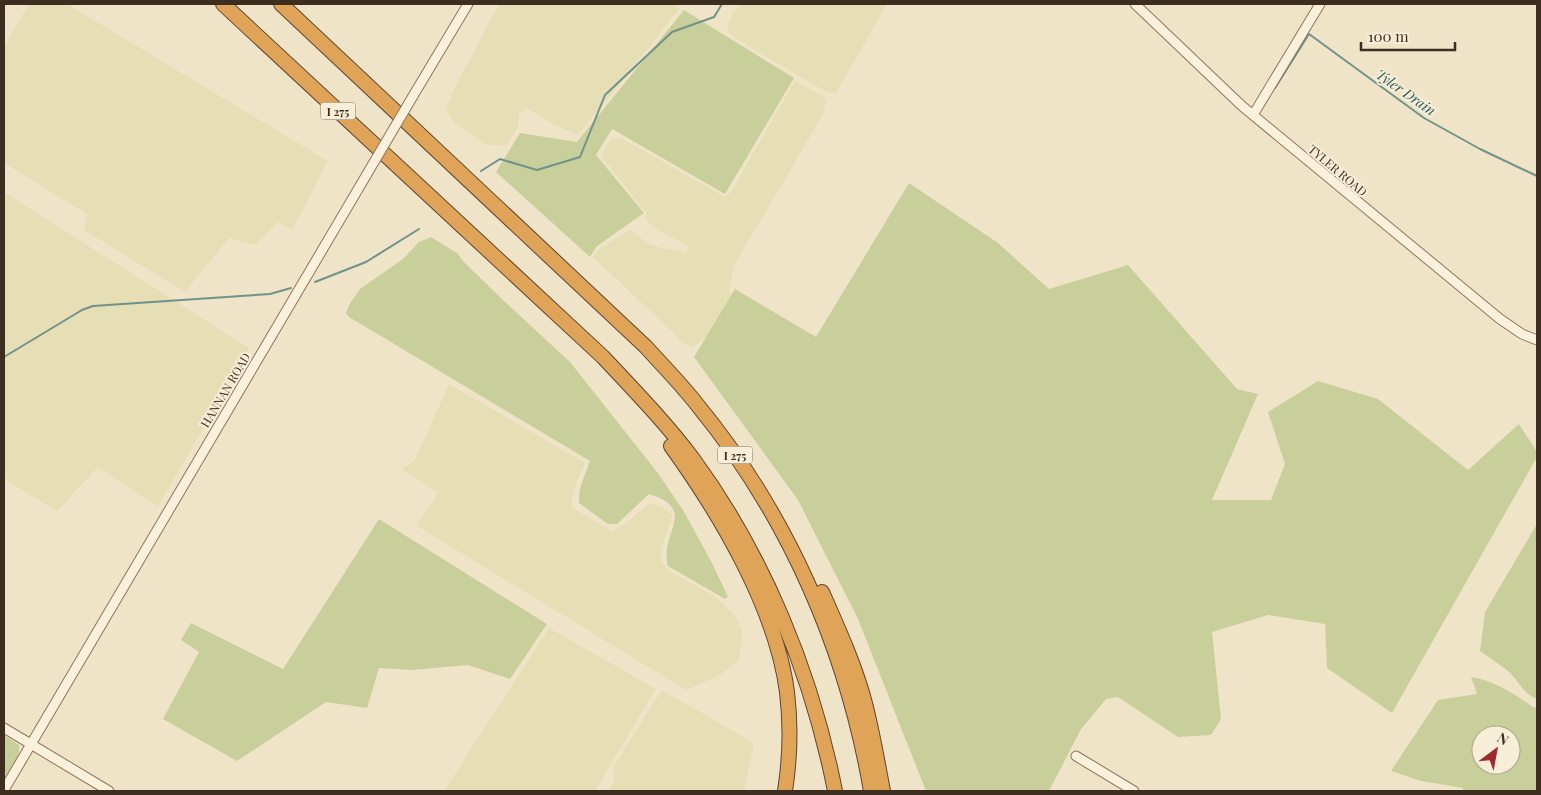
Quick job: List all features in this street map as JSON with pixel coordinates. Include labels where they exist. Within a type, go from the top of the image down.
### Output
[{"type":"highway","name":"I 275","points":[[223,4],[603,357],[660,419],[693,460],[732,520],[776,604],[798,660],[825,747],[835,791]]},
{"type":"highway","name":"I 275","points":[[281,4],[646,347],[699,406],[724,439],[762,495],[798,563],[834,648],[857,723],[871,791]]},
{"type":"highway","points":[[630,385],[645,412],[691,474],[715,512],[732,542],[763,609],[782,666],[787,691],[790,720],[788,770],[785,791]]},
{"type":"highway","points":[[762,495],[799,547],[830,611],[863,696],[875,743],[883,791]]},
{"type":"highway","points":[[875,743],[883,764],[889,791]]},
{"type":"street","name":"HANNAN ROAD","points":[[4,790],[468,4]]},
{"type":"street","name":"TYLER ROAD","points":[[1135,4],[1253,115],[1500,319],[1522,334],[1537,340]]},
{"type":"street","points":[[1253,115],[1320,4]]},
{"type":"street","points":[[4,728],[109,791]]},
{"type":"street","points":[[1076,756],[1134,791]]},
{"type":"shaded area","points":[[29,4],[67,4],[328,161],[292,230],[278,222],[256,245],[229,238],[185,292],[84,230],[87,214],[4,163],[4,47]]},
{"type":"shaded area","points":[[499,4],[673,4],[680,8],[577,135],[549,122],[527,108],[519,114],[518,127],[507,144],[500,146],[484,144],[456,124],[446,110],[452,93]]},
{"type":"shaded area","points":[[742,4],[887,4],[836,93],[828,93],[735,38],[728,31],[727,27],[731,16]]},
{"type":"shaded area","points":[[796,81],[824,97],[826,103],[821,118],[735,263],[729,291],[733,298],[731,319],[693,347],[683,343],[593,257],[599,249],[630,230],[649,244],[662,248],[686,253],[688,246],[652,227],[645,217],[647,214],[602,157],[604,149],[612,139],[623,139],[725,197],[730,193]]},
{"type":"shaded area","points":[[4,192],[249,348],[158,507],[98,467],[57,511],[4,479]]},
{"type":"shaded area","points":[[449,384],[585,463],[573,491],[571,507],[612,531],[627,523],[649,503],[660,506],[673,515],[661,549],[662,562],[668,570],[716,597],[735,616],[742,631],[739,659],[720,675],[686,690],[417,526],[438,493],[402,469],[415,460]]},
{"type":"shaded area","points":[[549,628],[656,689],[595,791],[444,791]]},
{"type":"shaded area","points":[[662,690],[754,743],[744,791],[608,791],[614,782],[613,767]]},
{"type":"green space","points":[[684,10],[794,78],[725,194],[612,129],[596,155],[644,213],[597,246],[590,257],[496,172],[520,133],[577,142]]},
{"type":"green space","points":[[909,183],[998,243],[1049,289],[1128,265],[1237,389],[1258,394],[1212,500],[1271,500],[1285,464],[1268,412],[1318,381],[1378,399],[1468,470],[1519,424],[1537,452],[1537,457],[1392,713],[1327,668],[1325,624],[1268,615],[1212,632],[1221,719],[1211,735],[1178,737],[1118,697],[1106,699],[1081,729],[1049,791],[926,791],[858,619],[798,500],[694,357],[735,289],[816,337]]},
{"type":"green space","points":[[431,237],[457,253],[503,300],[570,362],[657,472],[683,510],[728,597],[725,599],[668,566],[666,554],[675,515],[672,508],[664,500],[649,494],[617,524],[608,524],[579,503],[581,487],[590,461],[349,317],[346,313],[349,305],[360,289],[403,259],[419,242]]},
{"type":"green space","points":[[379,519],[547,624],[510,679],[468,665],[411,670],[379,668],[367,708],[326,702],[237,761],[163,719],[199,652],[181,640],[191,623],[283,669]]},
{"type":"green space","points":[[1537,524],[1537,699],[1524,690],[1502,666],[1480,651],[1485,612]]},
{"type":"green space","points":[[1471,677],[1511,692],[1537,708],[1537,791],[1462,791],[1463,788],[1421,781],[1391,771],[1438,700],[1477,694]]},
{"type":"green space","points":[[4,735],[19,745],[19,750],[17,760],[4,783]]},
{"type":"waterway","points":[[481,171],[500,159],[537,170],[580,157],[605,95],[672,32],[714,17],[722,4]]},
{"type":"waterway","name":"Tyler Drain","points":[[1275,88],[1309,34],[1424,118],[1480,149],[1537,176]]},
{"type":"waterway","points":[[315,282],[366,262],[419,229]]},
{"type":"waterway","points":[[4,357],[82,310],[93,306],[270,294],[291,288]]}]
